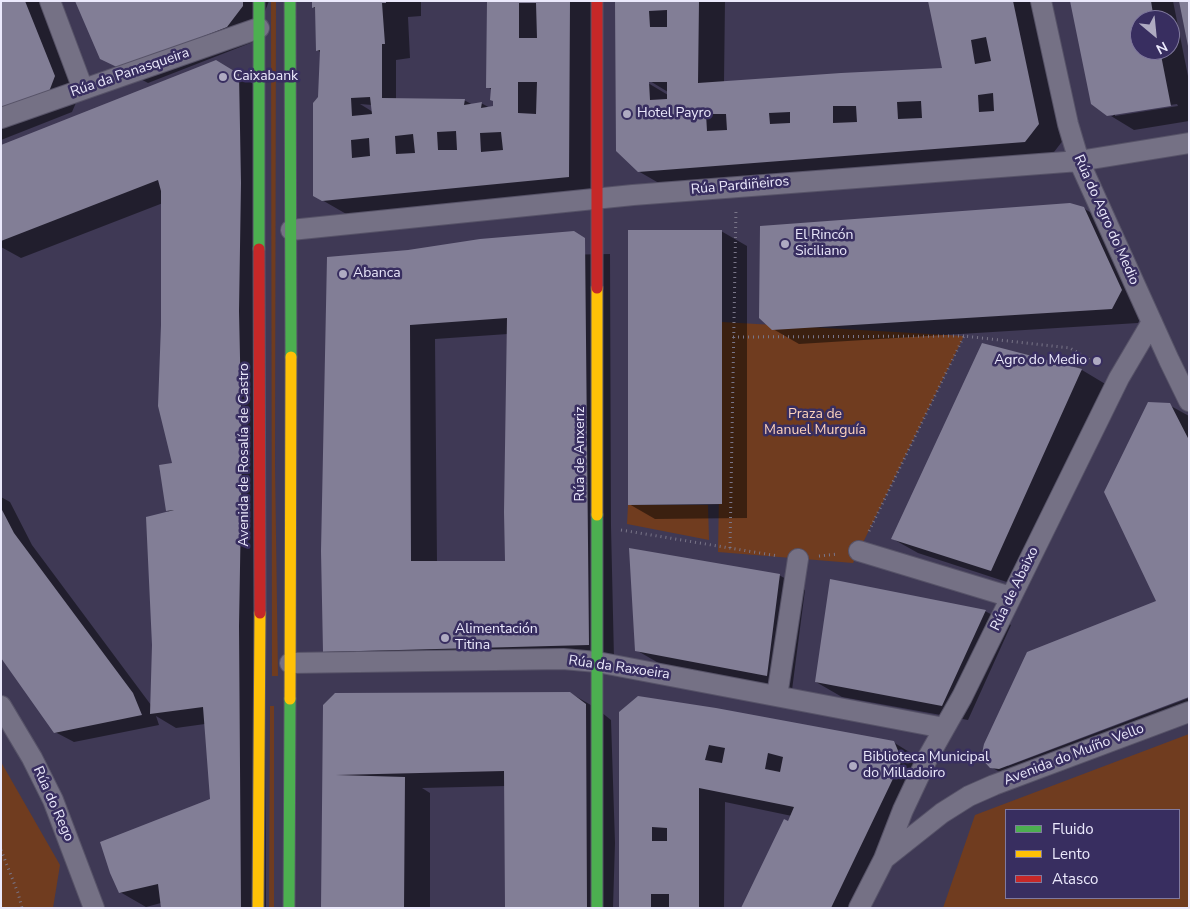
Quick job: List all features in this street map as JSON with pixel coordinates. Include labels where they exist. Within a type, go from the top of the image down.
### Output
[{"type":"main road","name":"Avenida de Rosalía de Castro","points":[[258,908],[260,523],[259,1]]},
{"type":"main road","points":[[289,908],[290,1]]},
{"type":"main road","name":"Rúa de Anxeriz","points":[[597,1],[596,526],[598,908]]},
{"type":"street","points":[[50,1],[83,89]]},
{"type":"street","name":"Rúa do Agro do Medio","points":[[1041,1],[1068,124],[1079,161],[1189,401]]},
{"type":"street","name":"Rúa da Panasqueira","points":[[1,118],[259,28]]},
{"type":"street","name":"Rúa Pardiñeiros","points":[[291,230],[597,198],[1079,161],[1189,144]]},
{"type":"street","name":"Rúa de Abaixo","points":[[884,859],[903,810],[944,728],[962,697],[1120,378],[1152,322]]},
{"type":"street","points":[[859,551],[1011,597]]},
{"type":"street","points":[[776,696],[798,559]]},
{"type":"street","name":"Rúa da Raxoeira","points":[[290,663],[562,659],[597,662],[944,728]]},
{"type":"street","name":"Rúa do Rego","points":[[1,706],[32,758],[53,800],[94,908]]},
{"type":"street","name":"Avenida do Muíño Vello","points":[[859,908],[884,859],[942,813],[969,796],[1189,712]]},
{"type":"path","points":[[730,548],[736,186]]},
{"type":"path","points":[[733,337],[964,336],[1070,348],[1120,378]]},
{"type":"path","points":[[596,526],[798,559],[859,551],[964,336]]},
{"type":"path","points":[[1,850],[22,908]]},
{"type":"green space","points":[[271,1],[276,1],[275,465],[278,676],[272,676]]},
{"type":"green space","name":"Praza de Manuel Murguía","points":[[722,322],[964,336],[853,563],[718,552]]},
{"type":"green space","points":[[628,505],[708,505],[709,540],[627,524]]},
{"type":"green space","points":[[270,706],[274,706],[274,908],[269,908]]},
{"type":"green space","points":[[1189,734],[1189,908],[943,908],[975,815]]},
{"type":"green space","points":[[1,762],[60,865],[53,908],[1,908]]},
{"type":"building","points":[[1,1],[25,1],[55,76],[47,97],[1,116]]},
{"type":"building","points":[[75,1],[243,1],[243,6],[227,27],[121,69],[100,59]]},
{"type":"building","points":[[312,1],[386,1],[386,3],[382,3],[385,44],[382,44],[382,98],[465,99],[464,105],[482,102],[481,108],[493,106],[493,101],[490,100],[491,88],[486,88],[487,1],[570,1],[569,177],[322,201],[313,196],[313,103],[318,97],[320,50],[316,51],[315,7],[312,8]],"holes":[[[519,3],[536,3],[537,38],[519,38]],[[518,82],[537,82],[536,114],[518,113]],[[370,97],[372,114],[352,116],[351,98]],[[456,131],[457,150],[438,150],[437,132]],[[501,132],[503,150],[481,152],[480,133]],[[413,134],[415,153],[396,154],[395,136]],[[369,138],[370,156],[352,158],[351,140]]]},
{"type":"building","points":[[615,1],[699,1],[698,83],[942,68],[928,1],[1013,1],[1039,124],[1025,142],[638,172],[616,151]],"holes":[[[667,10],[667,27],[650,27],[649,11]],[[986,37],[991,61],[975,64],[971,40]],[[649,82],[667,82],[667,99],[650,100]],[[993,93],[994,111],[979,112],[978,95]],[[921,101],[922,118],[898,119],[897,102]],[[833,106],[856,106],[857,122],[833,123]],[[790,112],[790,123],[770,124],[769,113]],[[706,114],[726,114],[727,130],[707,131]]]},
{"type":"building","points":[[1070,1],[1151,1],[1152,10],[1130,10],[1130,60],[1162,60],[1171,106],[1107,116],[1091,104]]},
{"type":"building","points":[[1179,1],[1189,1],[1189,46],[1188,46]]},
{"type":"building","points":[[216,60],[239,74],[241,183],[239,311],[242,451],[239,626],[241,908],[161,908],[158,884],[119,893],[100,842],[210,799],[203,707],[150,714],[152,645],[146,517],[174,510],[166,511],[159,465],[172,463],[158,406],[161,325],[161,191],[158,180],[1,241],[1,145]]},
{"type":"building","points":[[1070,203],[1084,207],[1122,290],[1112,309],[772,330],[759,318],[760,226]]},
{"type":"building","points":[[628,230],[722,230],[722,504],[628,505]]},
{"type":"building","points":[[574,231],[585,238],[589,645],[323,652],[321,551],[327,257],[408,250],[480,239]],"holes":[[[507,318],[505,561],[411,561],[410,325]]]},
{"type":"building","points":[[982,343],[1082,369],[991,571],[891,539]]},
{"type":"building","points":[[1148,402],[1170,403],[1189,440],[1189,697],[999,769],[990,768],[981,758],[984,744],[1027,652],[1156,601],[1104,492]]},
{"type":"building","points":[[1,508],[14,533],[133,693],[142,715],[54,733],[1,658]]},
{"type":"building","points":[[629,548],[780,574],[767,676],[635,651]]},
{"type":"building","points":[[830,579],[986,610],[942,706],[815,682]]},
{"type":"building","points":[[570,692],[586,704],[587,908],[505,908],[504,771],[336,775],[405,777],[404,908],[321,908],[323,705],[335,693]]},
{"type":"building","points":[[638,696],[716,708],[894,741],[902,760],[831,908],[741,908],[784,819],[788,821],[794,807],[699,788],[699,908],[669,908],[669,894],[651,894],[651,908],[619,908],[619,712]],"holes":[[[709,745],[725,748],[722,763],[705,760]],[[768,753],[783,757],[780,772],[765,769]],[[652,827],[667,828],[667,841],[652,841]]]},
{"type":"traffic: fast","points":[[259,1],[259,249]]},
{"type":"traffic: fast","points":[[290,1],[291,357]]},
{"type":"traffic: fast","points":[[597,515],[597,908]]},
{"type":"traffic: fast","points":[[289,908],[290,699]]},
{"type":"traffic: slow","points":[[597,288],[597,515]]},
{"type":"traffic: slow","points":[[290,699],[291,357]]},
{"type":"traffic: slow","points":[[258,908],[260,613]]},
{"type":"traffic: jam","points":[[597,1],[597,288]]},
{"type":"traffic: jam","points":[[259,249],[260,613]]},
{"type":"place","name":"Caixabank","points":[[223,77]]},
{"type":"place","name":"Hotel Payro","points":[[627,114]]},
{"type":"place","name":"El Rincón Siciliano","points":[[785,244]]},
{"type":"place","name":"Abanca","points":[[343,274]]},
{"type":"place","name":"Agro do Medio","points":[[1097,361]]},
{"type":"place","name":"Alimentación Titina","points":[[445,638]]},
{"type":"place","name":"Biblioteca Municipal do Milladoiro","points":[[853,766]]}]
